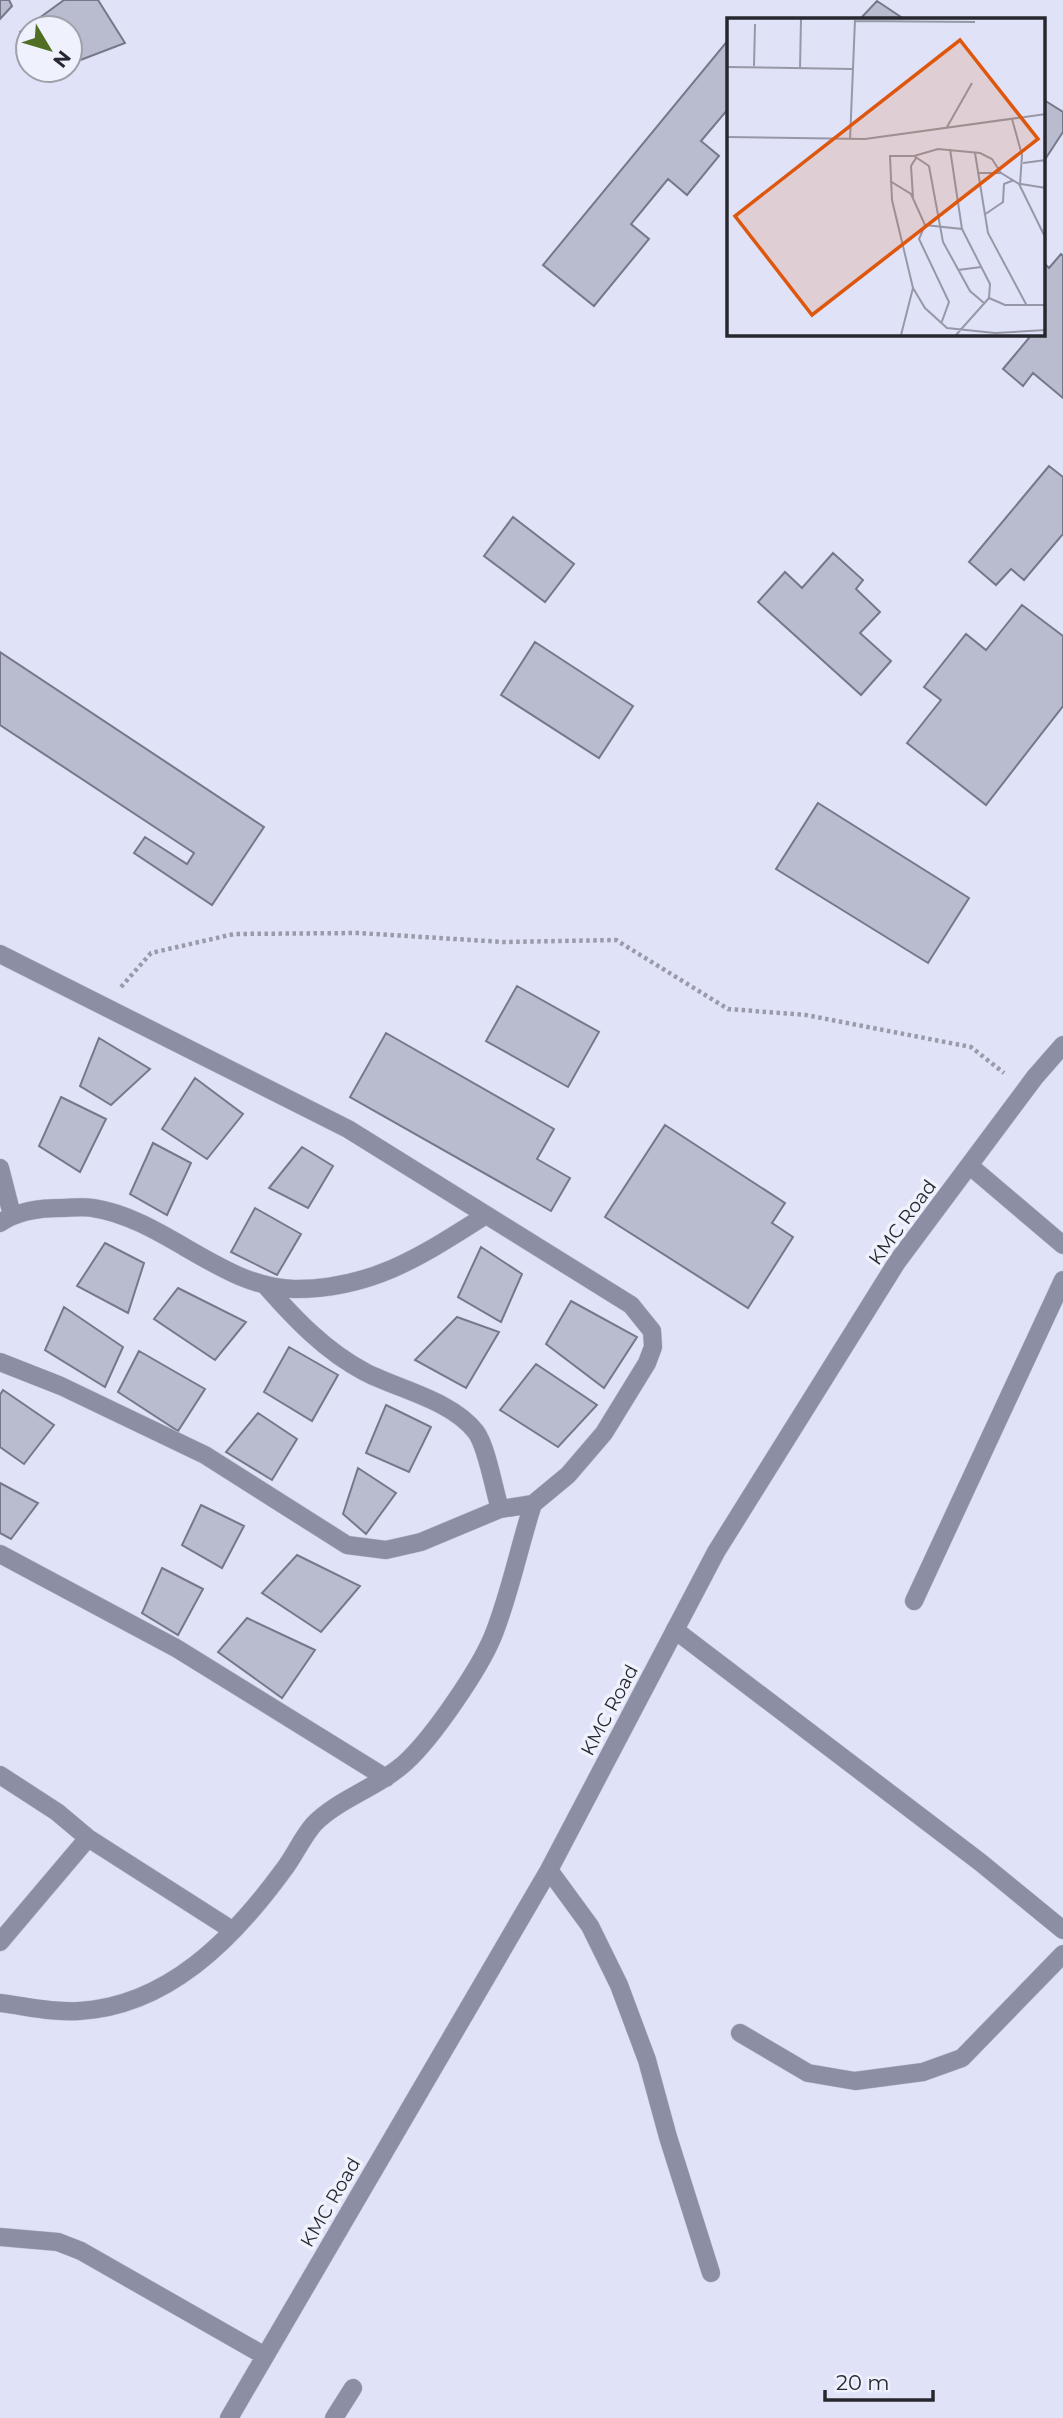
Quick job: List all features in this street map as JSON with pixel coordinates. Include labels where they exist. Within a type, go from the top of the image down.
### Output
[{"type":"street","points":[[0,954],[348,1129],[631,1305],[652,1331],[653,1347],[647,1363],[604,1433],[568,1475],[533,1504],[500,1509],[421,1542],[386,1550],[347,1545],[205,1455],[61,1386],[0,1362]]},
{"type":"street","name":"KMC Road","points":[[229,2418],[549,1870],[716,1552],[897,1262],[1063,1045]]},
{"type":"street","points":[[970,1166],[1063,1245]]},
{"type":"street","points":[[0,1168],[6,1219],[51,1208],[93,1208],[129,1219],[265,1285],[294,1289],[368,1279],[404,1266],[486,1215]]},
{"type":"street","points":[[914,1601],[1063,1280]]},
{"type":"street","points":[[265,1285],[310,1333],[363,1371],[441,1406],[469,1425],[478,1434],[500,1509]]},
{"type":"street","points":[[0,2003],[76,2012],[133,2002],[182,1977],[232,1930],[283,1871],[301,1840],[324,1814],[386,1778],[407,1762],[430,1733],[493,1637],[533,1504]]},
{"type":"street","points":[[0,1554],[176,1648],[386,1778]]},
{"type":"street","points":[[676,1630],[969,1854],[1063,1930]]},
{"type":"street","points":[[0,1775],[57,1812],[88,1838],[232,1930]]},
{"type":"street","points":[[0,1941],[88,1838]]},
{"type":"street","points":[[549,1870],[590,1926],[619,1986],[647,2060],[667,2137],[711,2273]]},
{"type":"street","points":[[740,2033],[808,2073],[855,2081],[923,2072],[962,2058],[1063,1954]]},
{"type":"street","points":[[0,2237],[58,2242],[81,2250],[265,2356]]},
{"type":"street","points":[[334,2418],[353,2388]]},
{"type":"path","points":[[103,1006],[151,953],[234,934],[359,933],[503,942],[616,940],[728,1009],[806,1015],[971,1046],[1026,1090]]},
{"type":"building","points":[[0,0],[9,0],[12,6],[0,19]]},
{"type":"building","points":[[64,0],[98,0],[125,43],[84,59],[84,14],[45,14]]},
{"type":"building","points":[[877,1],[902,18],[861,18]]},
{"type":"building","points":[[727,41],[727,110],[701,141],[719,156],[687,195],[668,179],[631,224],[649,239],[594,306],[543,265]]},
{"type":"building","points":[[1046,101],[1063,112],[1063,132],[1046,158]]},
{"type":"building","points":[[1061,254],[1063,256],[1063,398],[1033,373],[1023,386],[1003,369],[1029,338],[1026,336],[1046,336],[1046,265],[1049,268]]},
{"type":"building","points":[[1049,466],[1063,477],[1063,534],[1024,580],[1011,569],[996,585],[969,562]]},
{"type":"building","points":[[513,517],[574,564],[545,602],[484,556]]},
{"type":"building","points":[[833,553],[863,580],[856,589],[880,612],[860,633],[891,661],[861,695],[758,602],[785,572],[802,588]]},
{"type":"building","points":[[1022,605],[1063,636],[1063,706],[986,805],[907,743],[941,700],[924,687],[966,634],[986,650]]},
{"type":"building","points":[[535,642],[633,706],[599,758],[501,695]]},
{"type":"building","points":[[0,652],[264,827],[212,905],[134,853],[145,837],[187,864],[194,853],[0,725]]},
{"type":"building","points":[[818,803],[969,898],[928,963],[776,869]]},
{"type":"building","points":[[517,986],[599,1032],[568,1087],[486,1041]]},
{"type":"building","points":[[386,1033],[554,1129],[537,1159],[570,1178],[551,1211],[350,1097]]},
{"type":"building","points":[[99,1038],[150,1069],[111,1105],[80,1086]]},
{"type":"building","points":[[195,1078],[243,1114],[207,1159],[162,1129]]},
{"type":"building","points":[[61,1097],[106,1119],[80,1172],[39,1146]]},
{"type":"building","points":[[665,1125],[785,1203],[772,1223],[793,1237],[748,1308],[605,1217]]},
{"type":"building","points":[[153,1143],[191,1163],[167,1215],[130,1194]]},
{"type":"building","points":[[302,1147],[333,1166],[308,1208],[269,1188]]},
{"type":"building","points":[[255,1208],[301,1234],[277,1275],[231,1252]]},
{"type":"building","points":[[105,1243],[144,1263],[128,1313],[77,1286]]},
{"type":"building","points":[[481,1247],[522,1274],[501,1322],[458,1297]]},
{"type":"building","points":[[178,1288],[246,1322],[215,1360],[154,1319]]},
{"type":"building","points":[[571,1301],[637,1337],[604,1388],[546,1344]]},
{"type":"building","points":[[64,1307],[123,1347],[105,1387],[45,1350]]},
{"type":"building","points":[[457,1317],[499,1332],[466,1388],[415,1360]]},
{"type":"building","points":[[289,1347],[338,1375],[312,1421],[264,1392]]},
{"type":"building","points":[[139,1351],[205,1389],[178,1431],[118,1392]]},
{"type":"building","points":[[536,1364],[597,1405],[558,1447],[500,1410]]},
{"type":"building","points":[[3,1390],[54,1425],[24,1464],[0,1447],[0,1395]]},
{"type":"building","points":[[386,1405],[431,1427],[409,1472],[366,1453]]},
{"type":"building","points":[[258,1413],[297,1439],[272,1480],[226,1452]]},
{"type":"building","points":[[358,1468],[396,1493],[366,1534],[343,1514]]},
{"type":"building","points":[[0,1483],[38,1503],[11,1539],[0,1533]]},
{"type":"building","points":[[201,1505],[244,1526],[222,1568],[182,1545]]},
{"type":"building","points":[[297,1555],[360,1586],[321,1632],[262,1593]]},
{"type":"building","points":[[162,1568],[203,1589],[178,1635],[142,1613]]},
{"type":"building","points":[[247,1618],[315,1650],[282,1698],[218,1652]]}]
